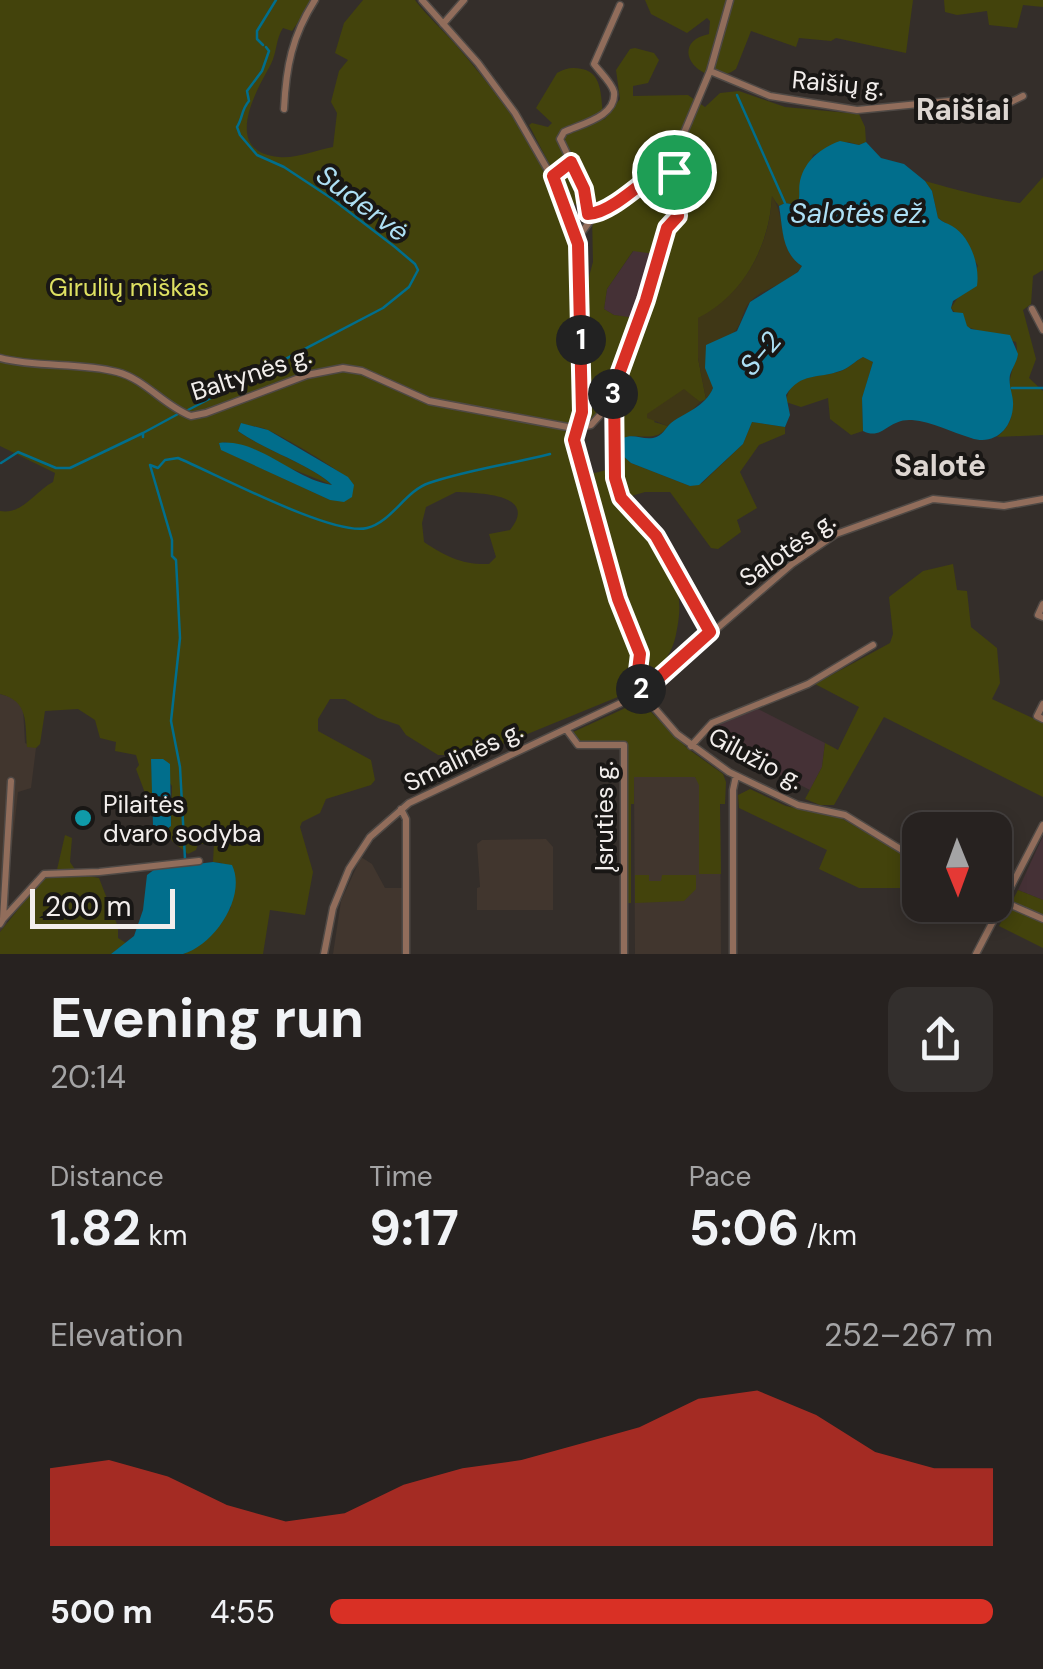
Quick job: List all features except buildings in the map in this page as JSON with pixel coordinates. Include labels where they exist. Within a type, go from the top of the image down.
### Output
[{"type":"street","points":[[284,109],[287,59],[294,37],[315,0]]},
{"type":"street","points":[[422,0],[478,63],[515,113],[553,176],[577,239],[582,412],[574,440],[618,599],[640,654],[637,679],[642,693]]},
{"type":"street","points":[[443,24],[464,0]]},
{"type":"street","points":[[710,632],[656,536],[626,506],[617,490],[612,402],[616,378],[646,300],[667,228],[678,216],[674,159],[710,71],[730,0]]},
{"type":"street","points":[[577,239],[591,214],[584,189],[560,140],[564,132],[600,117],[614,96],[614,90],[594,64],[620,5]]},
{"type":"street","name":"Raišių g.","points":[[710,71],[770,96],[857,110],[960,100],[1001,106],[1023,96]]},
{"type":"street","points":[[567,210],[591,214],[614,206],[674,159]]},
{"type":"street","points":[[553,176],[571,162]]},
{"type":"street","points":[[1032,309],[1043,330]]},
{"type":"street","name":"Baltynės g.","points":[[0,358],[30,365],[116,372],[131,377],[191,416],[321,371],[343,368],[362,371],[429,401],[578,427]]},
{"type":"street","points":[[578,427],[591,425],[612,402]]},
{"type":"street","name":"Salotės g.","points":[[642,693],[805,554],[853,526],[933,499],[1004,506],[1043,499]]},
{"type":"street","points":[[1043,604],[1038,615],[1043,617]]},
{"type":"street","points":[[691,746],[712,724],[808,684],[873,646]]},
{"type":"street","name":"Smalinės g.","points":[[324,954],[334,908],[349,868],[370,837],[401,809],[454,780],[642,693]]},
{"type":"street","name":"Gilužio g.","points":[[642,693],[691,746],[736,776],[798,805],[845,815],[902,850]]},
{"type":"street","points":[[1043,704],[1037,716],[1043,719]]},
{"type":"street","name":"Įsruties g.","points":[[566,729],[578,746],[624,744],[624,954]]},
{"type":"street","points":[[733,954],[736,776]]},
{"type":"street","points":[[2,921],[11,781]]},
{"type":"street","points":[[401,809],[406,819],[406,954]]},
{"type":"street","points":[[1012,878],[1043,825]]},
{"type":"street","points":[[2,921],[44,874],[198,860]]},
{"type":"street","points":[[1012,906],[1043,920]]},
{"type":"street","points":[[976,954],[990,922]]},
{"type":"shaded area","points":[[634,250],[655,253],[637,319],[604,309],[607,289]]},
{"type":"shaded area","points":[[0,694],[14,698],[23,708],[25,743],[36,748],[31,788],[18,792],[4,921],[8,923],[0,932]]},
{"type":"shaded area","points":[[756,708],[825,743],[822,767],[810,790],[723,745],[706,730]]},
{"type":"shaded area","points":[[634,777],[695,777],[720,803],[721,954],[635,954]]},
{"type":"shaded area","points":[[1043,836],[1043,900],[1018,890]]},
{"type":"shaded area","points":[[546,839],[553,847],[553,910],[477,910],[477,844],[482,840]]},
{"type":"shaded area","points":[[361,857],[372,864],[385,888],[404,888],[404,954],[333,954],[341,901]]},
{"type":"green space","name":"Girulių miškas","points":[[0,0],[313,0],[292,31],[283,28],[248,119],[251,144],[261,153],[285,157],[333,147],[337,113],[331,102],[339,71],[348,60],[335,53],[344,23],[363,0],[415,0],[510,112],[543,163],[566,216],[575,254],[577,292],[576,342],[568,348],[569,357],[576,364],[580,413],[567,434],[580,477],[617,467],[622,455],[631,463],[690,486],[702,483],[743,444],[752,422],[785,427],[785,434],[759,445],[740,472],[757,508],[737,520],[741,532],[718,549],[711,548],[670,492],[645,492],[621,499],[621,505],[666,561],[678,591],[674,641],[649,680],[635,680],[634,688],[625,694],[459,762],[452,748],[438,755],[406,735],[399,725],[345,699],[330,699],[318,719],[318,731],[371,760],[375,780],[371,785],[326,799],[320,813],[302,822],[300,827],[313,872],[305,915],[270,910],[263,954],[184,954],[210,934],[231,907],[222,863],[213,862],[214,844],[198,844],[188,854],[172,841],[167,831],[171,826],[172,786],[151,759],[153,796],[145,793],[136,769],[136,755],[115,751],[116,742],[100,738],[95,720],[78,709],[45,711],[40,744],[27,747],[21,708],[0,694],[0,511],[22,506],[53,482],[55,473],[0,446]],"holes":[[[241,423],[284,438],[354,485],[330,500],[222,450],[219,444],[225,442],[332,485],[238,431]],[[456,492],[503,498],[517,509],[510,530],[489,534],[496,557],[489,564],[454,559],[424,542],[422,523],[426,507]]]},
{"type":"green space","points":[[645,0],[913,0],[906,53],[836,38],[799,38],[796,47],[751,31],[736,69],[712,75],[701,71],[689,56],[689,47],[696,39],[709,34],[710,21],[707,18],[687,33],[651,14]]},
{"type":"green space","points":[[944,0],[1043,0],[1043,7],[1023,5],[1017,28],[989,25],[987,11],[957,15],[945,12]]},
{"type":"green space","points":[[630,49],[654,53],[659,60],[648,83],[633,86],[633,96],[688,95],[705,107],[720,93],[739,91],[785,107],[859,114],[866,142],[848,142],[813,155],[797,205],[779,206],[772,197],[766,234],[751,268],[728,297],[698,319],[698,358],[706,399],[700,402],[683,390],[654,422],[668,426],[663,431],[653,436],[629,436],[623,438],[622,446],[616,446],[615,398],[623,370],[616,366],[603,407],[587,423],[582,302],[593,262],[592,215],[569,202],[529,125],[548,127],[552,123],[536,108],[557,73],[572,68],[595,76],[604,120],[620,99],[616,70]],"holes":[[[633,251],[655,254],[636,318],[614,315],[604,309],[607,289]]]},
{"type":"green space","points":[[1043,177],[1043,270],[1033,276],[1031,304],[1023,310],[1036,359],[1029,378],[1043,391],[1043,435],[997,437],[1012,413],[1010,384],[1016,342],[967,327],[951,308],[978,266],[958,232],[938,218],[932,191],[925,181],[1020,203]]},
{"type":"green space","points":[[863,357],[873,362],[862,399],[863,431],[851,435],[830,419],[828,398],[801,407],[786,402],[799,381],[841,371]]},
{"type":"green space","points":[[953,564],[957,590],[967,591],[971,627],[997,648],[1000,683],[992,699],[1043,723],[1043,797],[884,717],[834,805],[805,799],[822,767],[825,743],[838,750],[859,707],[815,684],[890,643],[893,634],[889,597],[923,571]]},
{"type":"green space","points":[[634,704],[638,710],[646,707],[687,748],[723,774],[726,782],[725,804],[720,804],[721,874],[699,874],[699,785],[695,777],[634,777],[631,903],[626,903],[627,741],[576,742],[571,733]]},
{"type":"green space","points":[[750,789],[786,806],[841,818],[902,854],[902,888],[859,888],[819,869],[827,850],[739,808],[738,795]]},
{"type":"green space","points":[[65,835],[72,838],[70,862],[78,874],[99,878],[118,927],[118,938],[126,943],[111,954],[0,954],[0,932],[43,878],[56,874]]},
{"type":"green space","points":[[635,875],[649,875],[649,881],[661,881],[662,875],[696,875],[696,889],[684,901],[635,903]]},
{"type":"green space","points":[[1018,890],[1043,900],[1043,948],[999,926],[1001,922],[1012,922],[1012,901]]},
{"type":"sand","points":[[772,196],[785,243],[802,266],[749,303],[737,329],[729,336],[706,399],[698,358],[698,318],[729,296],[752,267],[766,232]]},
{"type":"sand","points":[[684,389],[700,402],[688,415],[668,426],[647,418],[647,414]]},
{"type":"water","name":"Salotės ež.","points":[[840,141],[859,145],[866,142],[881,158],[904,164],[932,191],[938,218],[959,231],[969,245],[977,286],[953,301],[951,308],[963,313],[971,329],[1010,335],[1018,354],[1010,375],[1013,406],[1009,422],[1000,434],[987,440],[912,420],[897,422],[876,433],[863,431],[862,398],[873,362],[863,357],[843,370],[798,383],[786,395],[790,415],[785,427],[752,422],[743,444],[699,485],[690,486],[631,463],[622,455],[623,438],[656,437],[705,400],[713,388],[705,368],[706,345],[737,331],[750,302],[802,266],[787,247],[779,206],[797,205],[800,181],[810,161]]},
{"type":"water","points":[[241,423],[268,430],[348,477],[354,485],[352,497],[344,502],[330,500],[221,450],[219,443],[248,447],[304,476],[332,485],[238,431]]},
{"type":"water","points":[[151,759],[163,759],[170,764],[171,826],[163,832],[154,831],[153,825]]},
{"type":"water","points":[[213,862],[232,865],[235,891],[225,918],[206,941],[183,954],[111,954],[134,936],[143,910],[147,875],[155,869]]},
{"type":"waterway","name":"Sudervė","points":[[263,45],[257,39],[257,31],[276,0]]},
{"type":"waterway","name":"Sudervė","points":[[188,410],[383,308],[409,287],[418,270],[395,247],[331,198],[284,167],[257,155],[240,135],[237,127],[249,101],[247,91],[262,71],[269,51],[266,47]]},
{"type":"waterway","points":[[737,95],[785,203]]},
{"type":"waterway","name":"S-2","points":[[1012,388],[1043,388]]},
{"type":"waterway","name":"Sudervė","points":[[143,437],[143,433],[178,414]]},
{"type":"waterway","points":[[1,463],[18,452],[56,468],[70,468],[143,433]]},
{"type":"waterway","name":"S-2","points":[[185,859],[180,767],[171,721],[180,638],[176,560],[150,465],[158,468],[165,460],[178,458],[302,514],[351,528],[367,528],[384,520],[429,483],[550,454]]},
{"type":"place","name":"Pilaitės dvaro sodyba","points":[[83,818]]},
{"type":"district","name":"Raišiai","points":[[963,110]]},
{"type":"district","name":"Salotė","points":[[940,466]]},
{"type":"route","points":[[674,159],[674,172],[678,216],[667,228],[614,388],[615,478],[621,498],[656,536],[710,632],[642,693],[637,679],[640,654],[618,599],[574,440],[582,412],[578,244],[553,176],[571,162],[584,189],[588,214],[595,214],[614,206],[674,159]]}]
